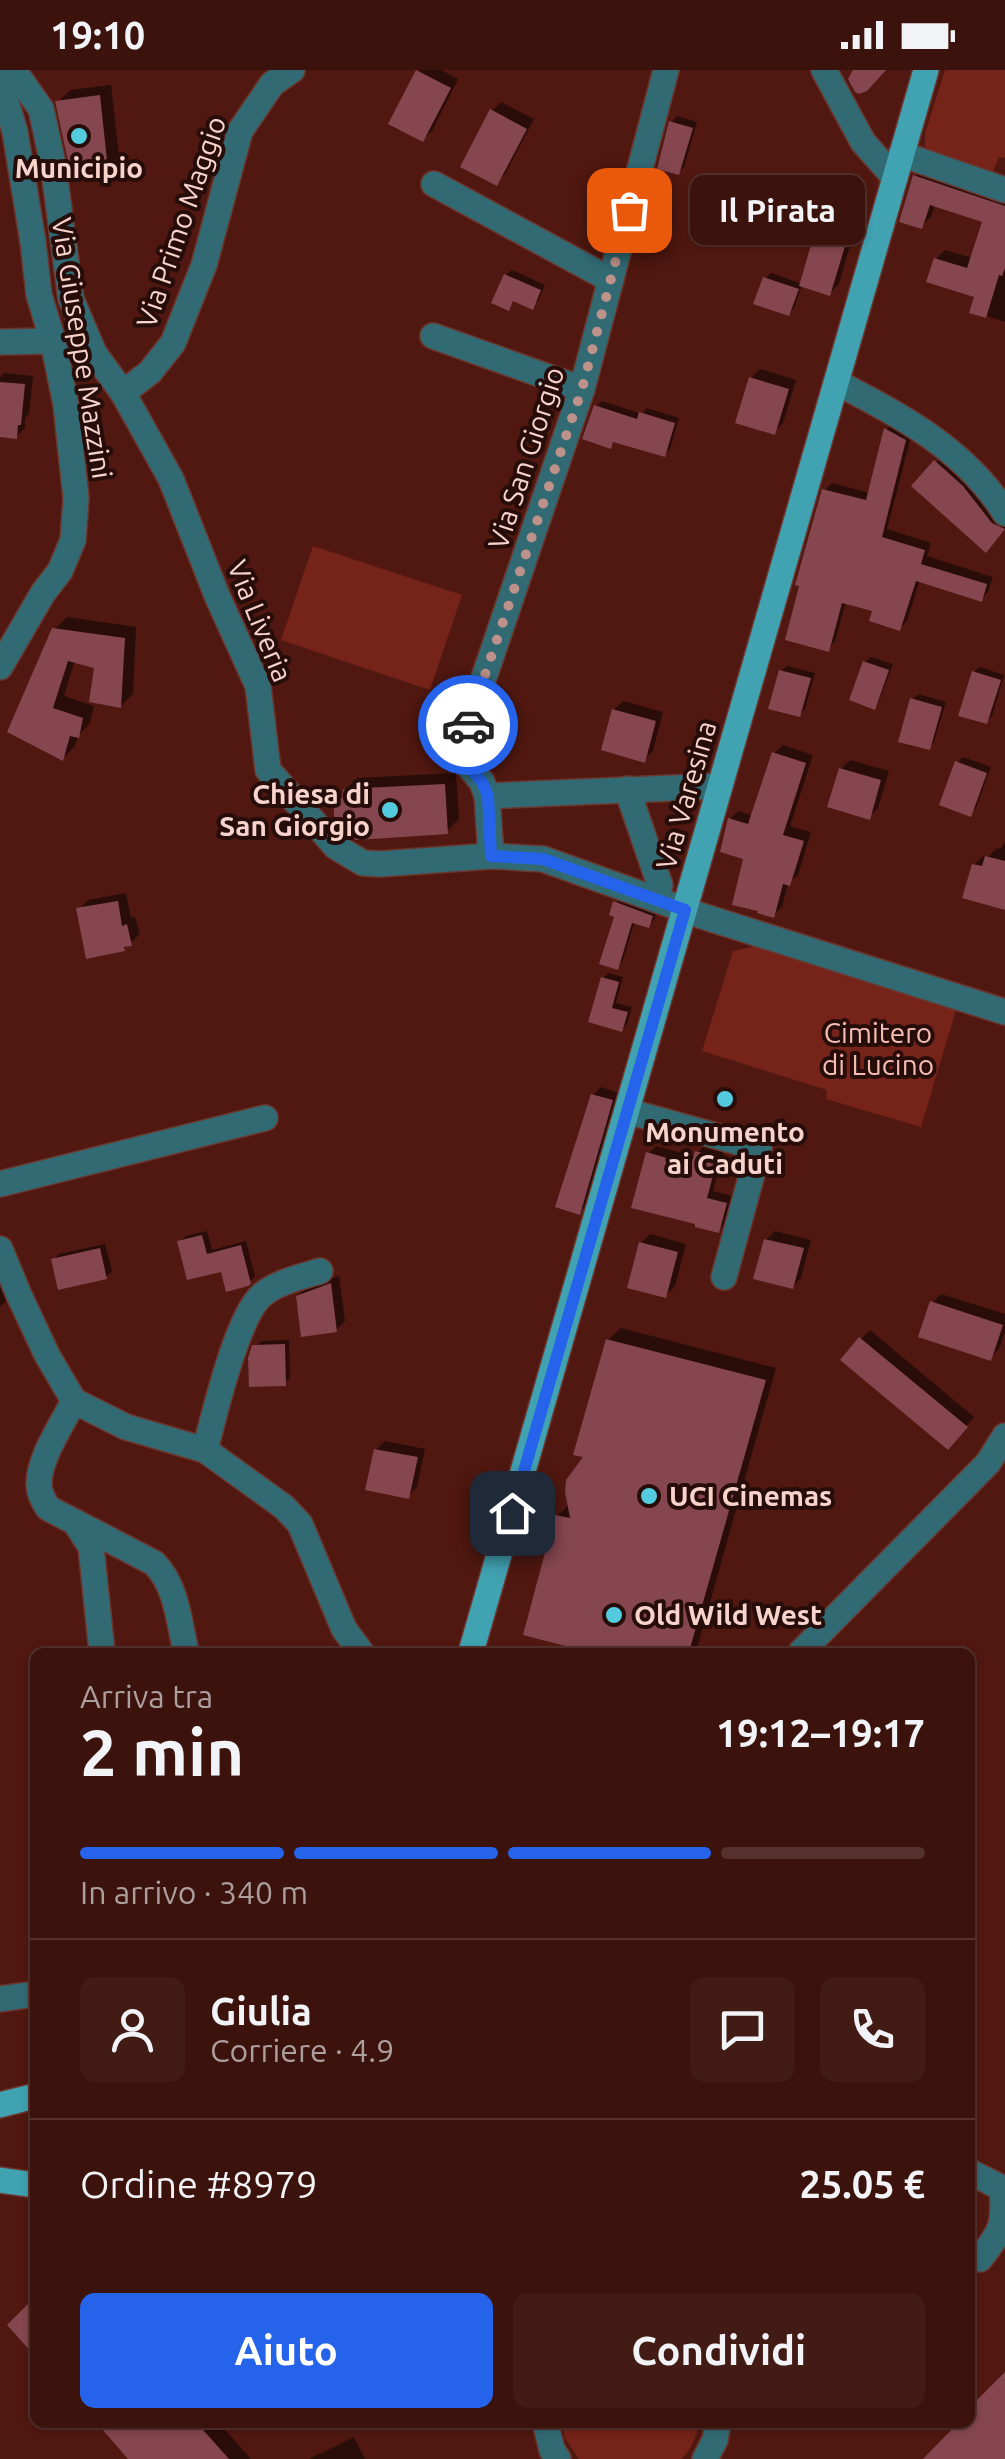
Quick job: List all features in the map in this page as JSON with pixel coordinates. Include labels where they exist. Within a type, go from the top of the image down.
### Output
[{"type":"main road","name":"Via Varesina","points":[[473,1648],[926,70]]},
{"type":"main road","points":[[0,2105],[30,2097]]},
{"type":"main road","points":[[0,2180],[30,2184]]},
{"type":"street","name":"Via Primo Maggio","points":[[124,392],[150,372],[172,343],[204,264],[240,130],[272,84],[292,70]]},
{"type":"street","name":"Via San Giorgio","points":[[488,796],[482,782],[461,757],[461,745],[582,389],[666,70]]},
{"type":"street","points":[[824,70],[863,142],[898,166],[1005,190]]},
{"type":"street","name":"Via Liveria","points":[[8,75],[41,109],[53,164],[71,299],[94,352],[124,392],[171,478],[258,686],[268,770],[336,847],[350,857],[380,864],[491,856],[543,859],[685,910],[1005,1012]]},
{"type":"street","name":"Via Giuseppe Mazzini","points":[[0,667],[42,593],[60,571],[73,540],[76,498],[66,406],[39,295],[8,75]]},
{"type":"street","points":[[434,184],[610,280]]},
{"type":"street","points":[[433,336],[582,389]]},
{"type":"street","points":[[0,342],[53,341]]},
{"type":"street","points":[[836,382],[933,436],[968,466],[1005,513]]},
{"type":"street","points":[[491,856],[488,796],[720,786]]},
{"type":"street","points":[[627,790],[660,885]]},
{"type":"street","points":[[627,1111],[759,1148],[724,1277]]},
{"type":"street","points":[[0,1184],[265,1118]]},
{"type":"street","points":[[0,1248],[18,1295],[74,1401],[126,1427],[204,1450],[284,1506],[300,1524],[344,1629],[359,1648]]},
{"type":"street","points":[[204,1450],[233,1352],[251,1309],[270,1290],[320,1271]]},
{"type":"street","points":[[74,1401],[43,1463],[38,1483],[41,1496],[48,1508],[154,1563],[164,1573],[172,1590],[185,1648]]},
{"type":"street","points":[[806,1648],[988,1464],[1005,1436]]},
{"type":"street","points":[[75,1522],[91,1548],[102,1648]]},
{"type":"street","points":[[0,1999],[30,1995]]},
{"type":"street","points":[[975,2174],[1004,2189],[1004,2223],[975,2261]]},
{"type":"street","points":[[975,2261],[1005,2248]]},
{"type":"street","points":[[527,2459],[555,2454],[547,2428]]},
{"type":"street","points":[[705,2459],[717,2428]]},
{"type":"green space","points":[[945,70],[1005,70],[1005,158],[999,157],[992,174],[925,148],[925,133]]},
{"type":"green space","points":[[313,546],[462,595],[430,690],[281,640]]},
{"type":"green space","name":"Cimitero di Lucino","points":[[756,946],[957,1007],[921,1127],[826,1099],[827,1090],[702,1051],[733,951]]},
{"type":"green space","points":[[563,2428],[697,2428],[681,2459],[579,2459]]},
{"type":"building","points":[[416,70],[451,88],[423,142],[388,124]]},
{"type":"building","points":[[853,70],[886,70],[867,91],[859,94],[848,79]]},
{"type":"building","name":"Municipio","points":[[100,95],[108,170],[71,175],[55,101]]},
{"type":"building","points":[[490,109],[527,129],[497,186],[460,167]]},
{"type":"building","points":[[669,121],[693,128],[679,175],[657,169]]},
{"type":"building","points":[[913,175],[1005,206],[1005,268],[999,275],[986,318],[969,313],[974,297],[926,282],[934,258],[967,268],[982,222],[930,205],[922,229],[899,222]]},
{"type":"building","points":[[825,197],[857,206],[830,296],[799,286]]},
{"type":"building","points":[[504,274],[541,290],[533,310],[513,301],[509,311],[491,303]]},
{"type":"building","points":[[763,277],[799,289],[789,316],[753,304]]},
{"type":"building","points":[[749,377],[789,389],[775,435],[735,423]]},
{"type":"building","points":[[0,382],[25,384],[17,439],[0,437]]},
{"type":"building","points":[[594,405],[637,419],[639,412],[675,423],[665,457],[613,442],[611,449],[582,439]]},
{"type":"building","points":[[884,428],[906,440],[882,537],[925,550],[921,564],[987,584],[982,602],[916,581],[900,631],[869,621],[872,611],[842,603],[829,652],[785,640],[799,586],[795,585],[822,489],[866,500]]},
{"type":"building","points":[[934,460],[963,486],[992,523],[1005,529],[986,553],[911,486]]},
{"type":"building","points":[[52,628],[125,638],[121,708],[89,702],[94,668],[68,661],[53,708],[83,718],[79,738],[70,736],[63,761],[7,732]]},
{"type":"building","points":[[863,661],[889,670],[875,710],[849,700]]},
{"type":"building","points":[[779,670],[811,678],[800,717],[768,709]]},
{"type":"building","points":[[972,671],[1001,680],[987,724],[958,716]]},
{"type":"building","points":[[443,686],[462,692],[445,755],[425,749]]},
{"type":"building","points":[[910,698],[942,707],[930,750],[898,742]]},
{"type":"building","points":[[612,709],[656,721],[645,763],[601,750]]},
{"type":"building","points":[[772,752],[806,763],[783,835],[804,841],[790,886],[783,884],[774,918],[732,905],[743,859],[720,852],[728,818],[748,824]]},
{"type":"building","points":[[955,761],[987,773],[971,817],[939,805]]},
{"type":"building","points":[[839,768],[881,780],[870,820],[827,807]]},
{"type":"building","name":"Chiesa di San Giorgio","points":[[445,784],[448,834],[356,840],[351,837],[350,827],[341,825],[334,816],[334,803],[342,798],[343,789]]},
{"type":"building","points":[[985,856],[1005,861],[1005,910],[962,898],[972,864],[982,866]]},
{"type":"building","points":[[118,901],[122,926],[127,924],[132,946],[86,959],[76,908]]},
{"type":"building","points":[[613,901],[653,916],[649,928],[632,923],[618,970],[599,964],[614,917],[609,915]]},
{"type":"building","points":[[601,977],[619,982],[612,1008],[628,1012],[622,1032],[588,1022]]},
{"type":"building","points":[[591,1094],[613,1100],[580,1215],[555,1207]]},
{"type":"building","points":[[695,1151],[718,1157],[707,1198],[727,1203],[719,1233],[631,1208],[646,1152],[691,1165]]},
{"type":"building","points":[[202,1235],[207,1254],[241,1245],[251,1284],[226,1292],[221,1272],[187,1280],[177,1241]]},
{"type":"building","points":[[764,1239],[804,1248],[793,1289],[753,1279]]},
{"type":"building","points":[[639,1242],[678,1252],[666,1298],[627,1288]]},
{"type":"building","points":[[100,1248],[107,1279],[58,1290],[51,1259]]},
{"type":"building","points":[[331,1283],[337,1332],[301,1337],[296,1296]]},
{"type":"building","points":[[930,1301],[1003,1325],[991,1361],[918,1337]]},
{"type":"building","points":[[859,1337],[968,1427],[948,1450],[840,1360]]},
{"type":"building","name":"UCI Cinemas","points":[[606,1339],[766,1380],[690,1648],[573,1648],[523,1635],[555,1515],[570,1518],[566,1480],[583,1457],[573,1455]]},
{"type":"building","points":[[285,1344],[286,1386],[249,1387],[248,1358],[252,1345]]},
{"type":"building","points":[[374,1449],[418,1457],[409,1499],[365,1490]]},
{"type":"building","points":[[30,2302],[30,2350],[7,2325]]},
{"type":"building","points":[[1005,2372],[1005,2459],[923,2459],[953,2428],[975,2428],[975,2402]]},
{"type":"building","points":[[101,2428],[201,2428],[229,2459],[128,2459]]},
{"type":"way so far","points":[[468,725],[582,389],[629,210]]},
{"type":"place","name":"Municipio","points":[[79,136]]},
{"type":"place","name":"Il Pirata","points":[[629,210]]},
{"type":"place","name":"Chiesa di San Giorgio","points":[[390,810]]},
{"type":"place","name":"Monumento ai Caduti","points":[[725,1099]]},
{"type":"place","name":"UCI Cinemas","points":[[649,1496]]},
{"type":"place","name":"Old Wild West","points":[[614,1615]]},
{"type":"route","points":[[468,725],[461,757],[482,782],[488,796],[491,856],[543,859],[685,910],[512,1513]]}]
